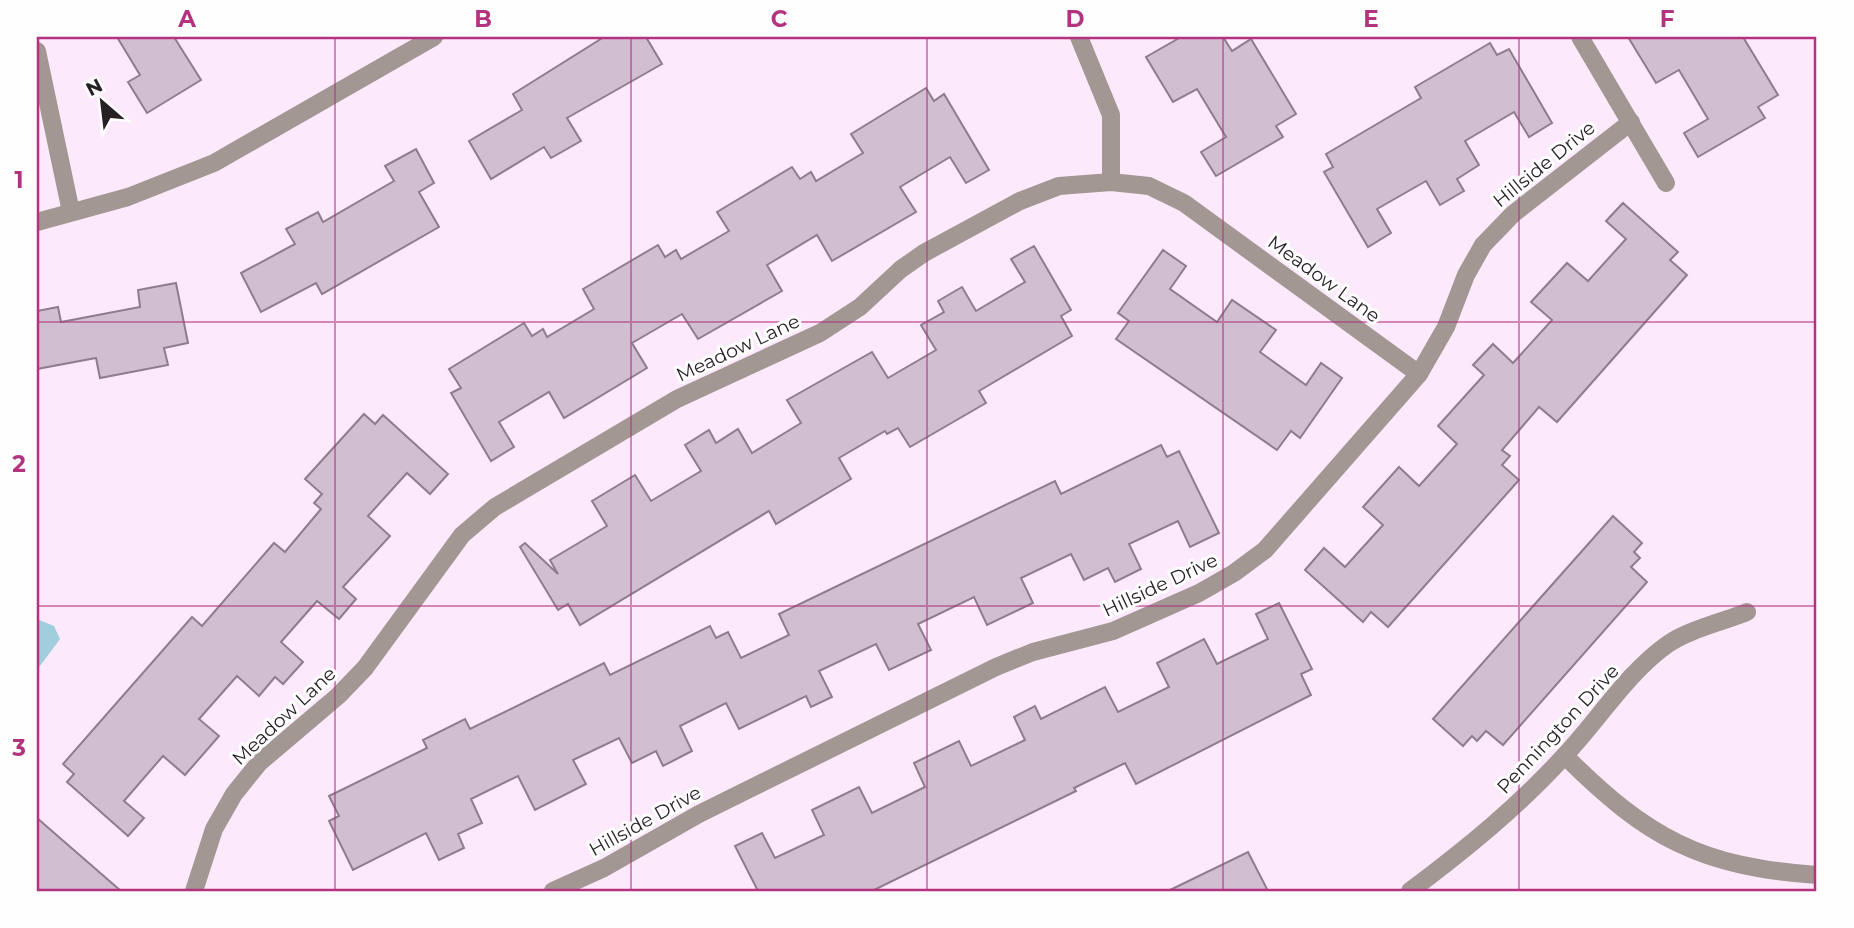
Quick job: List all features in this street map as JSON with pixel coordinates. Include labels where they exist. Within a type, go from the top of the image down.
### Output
[{"type":"street","points":[[37,222],[128,197],[214,163],[434,37]]},
{"type":"street","points":[[1079,37],[1111,115],[1111,183]]},
{"type":"street","points":[[1580,37],[1666,183]]},
{"type":"street","points":[[37,51],[71,212]]},
{"type":"street","name":"Hillside Drive","points":[[553,891],[604,868],[699,814],[996,667],[1033,652],[1113,631],[1234,573],[1265,550],[1419,374],[1446,327],[1465,275],[1483,245],[1513,214],[1631,122]]},
{"type":"street","name":"Meadow Lane","points":[[194,891],[214,829],[234,794],[259,763],[338,696],[365,668],[462,535],[495,507],[677,399],[820,332],[860,307],[901,269],[924,253],[1020,201],[1059,186],[1111,183],[1149,186],[1184,203],[1419,374]]},
{"type":"street","name":"Pennington Drive","points":[[1410,891],[1474,844],[1565,756],[1637,674],[1669,644],[1747,612]]},
{"type":"street","points":[[1565,756],[1628,814],[1693,851],[1754,869],[1817,875]]},
{"type":"water","points":[[37,619],[54,626],[60,639],[37,670]]},
{"type":"building","points":[[117,37],[174,37],[201,80],[147,113],[128,82],[140,75]]},
{"type":"building","points":[[604,37],[646,37],[662,64],[567,118],[581,141],[551,158],[544,147],[491,179],[469,141],[522,110],[513,94]]},
{"type":"building","points":[[1181,37],[1223,37],[1232,51],[1251,39],[1296,114],[1276,126],[1283,137],[1216,176],[1201,152],[1226,137],[1197,89],[1173,102],[1146,57]]},
{"type":"building","points":[[1628,37],[1743,37],[1778,95],[1758,107],[1765,118],[1698,157],[1684,133],[1708,119],[1679,70],[1656,83]]},
{"type":"building","points":[[1490,43],[1497,55],[1509,49],[1552,123],[1529,137],[1514,112],[1465,141],[1479,165],[1457,179],[1464,191],[1440,205],[1426,181],[1377,209],[1391,233],[1368,247],[1324,172],[1333,167],[1326,154],[1421,98],[1415,87]]},
{"type":"building","points":[[926,88],[934,101],[944,94],[989,170],[966,183],[950,157],[900,187],[916,212],[832,261],[817,235],[767,265],[782,291],[698,339],[682,314],[632,343],[647,368],[564,418],[549,392],[499,422],[514,447],[491,461],[451,393],[461,388],[449,369],[524,323],[532,336],[543,329],[547,337],[594,309],[583,289],[658,245],[665,257],[676,250],[681,259],[729,231],[717,212],[792,167],[800,179],[811,172],[816,181],[863,153],[851,134]]},
{"type":"building","points":[[416,149],[434,183],[419,192],[439,227],[322,294],[316,283],[261,312],[241,273],[295,244],[286,229],[318,212],[323,222],[394,181],[385,166]]},
{"type":"building","points":[[1623,203],[1678,252],[1670,260],[1687,275],[1557,422],[1539,407],[1502,450],[1510,456],[1502,465],[1519,480],[1388,627],[1371,612],[1363,622],[1305,570],[1324,548],[1345,567],[1383,525],[1363,507],[1399,467],[1419,486],[1457,444],[1438,426],[1484,375],[1473,365],[1493,344],[1513,363],[1552,320],[1531,302],[1567,263],[1588,281],[1626,239],[1606,221]]},
{"type":"building","points":[[1034,246],[1071,310],[1061,316],[1072,336],[979,391],[986,403],[910,447],[898,428],[887,434],[885,431],[839,458],[851,479],[776,524],[769,511],[580,625],[568,604],[558,610],[520,547],[525,543],[558,574],[550,560],[607,526],[592,501],[635,475],[651,501],[701,471],[685,445],[709,430],[716,443],[738,429],[752,453],[801,423],[787,400],[872,352],[888,378],[936,350],[921,325],[944,312],[938,301],[962,287],[976,311],[1025,282],[1011,259]]},
{"type":"building","points":[[1163,250],[1186,266],[1170,289],[1217,322],[1232,300],[1276,330],[1260,352],[1306,385],[1321,363],[1342,378],[1300,438],[1291,431],[1277,450],[1116,339],[1129,321],[1118,313]]},
{"type":"building","points":[[176,283],[188,343],[164,348],[168,365],[100,378],[96,358],[37,369],[37,311],[58,307],[61,322],[140,307],[138,290]]},
{"type":"building","points":[[364,414],[375,424],[383,415],[448,474],[430,494],[407,473],[368,516],[390,536],[343,587],[356,599],[339,619],[317,601],[281,642],[303,662],[283,684],[275,677],[259,696],[237,676],[199,719],[219,736],[185,775],[163,756],[124,801],[144,818],[128,836],[67,782],[74,774],[63,764],[192,617],[202,626],[274,543],[285,552],[321,509],[314,503],[322,494],[305,479]]},
{"type":"building","points":[[1161,445],[1167,457],[1179,451],[1219,533],[1190,547],[1178,521],[1129,544],[1141,569],[1115,582],[1108,568],[1084,580],[1071,554],[1021,578],[1033,603],[987,625],[974,597],[918,624],[931,650],[889,670],[876,644],[819,671],[832,697],[811,707],[806,696],[739,729],[726,703],[680,726],[692,751],[663,766],[656,751],[632,763],[619,738],[573,760],[586,784],[535,810],[518,776],[471,799],[482,823],[458,834],[464,848],[439,860],[426,833],[353,870],[329,821],[339,816],[329,796],[427,748],[423,740],[465,719],[470,729],[604,663],[610,675],[710,626],[716,638],[728,632],[741,658],[789,635],[779,614],[1055,481],[1061,494]]},
{"type":"building","points":[[1613,516],[1642,543],[1634,552],[1640,558],[1631,567],[1647,582],[1503,745],[1486,731],[1477,741],[1472,736],[1463,746],[1433,719]]},
{"type":"building","points":[[1279,603],[1312,669],[1301,674],[1311,695],[1136,784],[1125,763],[1074,788],[1076,791],[872,891],[758,891],[735,846],[762,833],[775,858],[824,835],[812,810],[859,787],[872,813],[925,787],[914,763],[959,741],[971,766],[1025,740],[1014,717],[1035,706],[1041,719],[1105,687],[1118,712],[1169,687],[1157,663],[1204,639],[1217,664],[1268,639],[1256,614]]},
{"type":"building","points":[[37,818],[121,891],[37,891]]},
{"type":"building","points":[[1248,852],[1268,891],[1168,891]]}]
